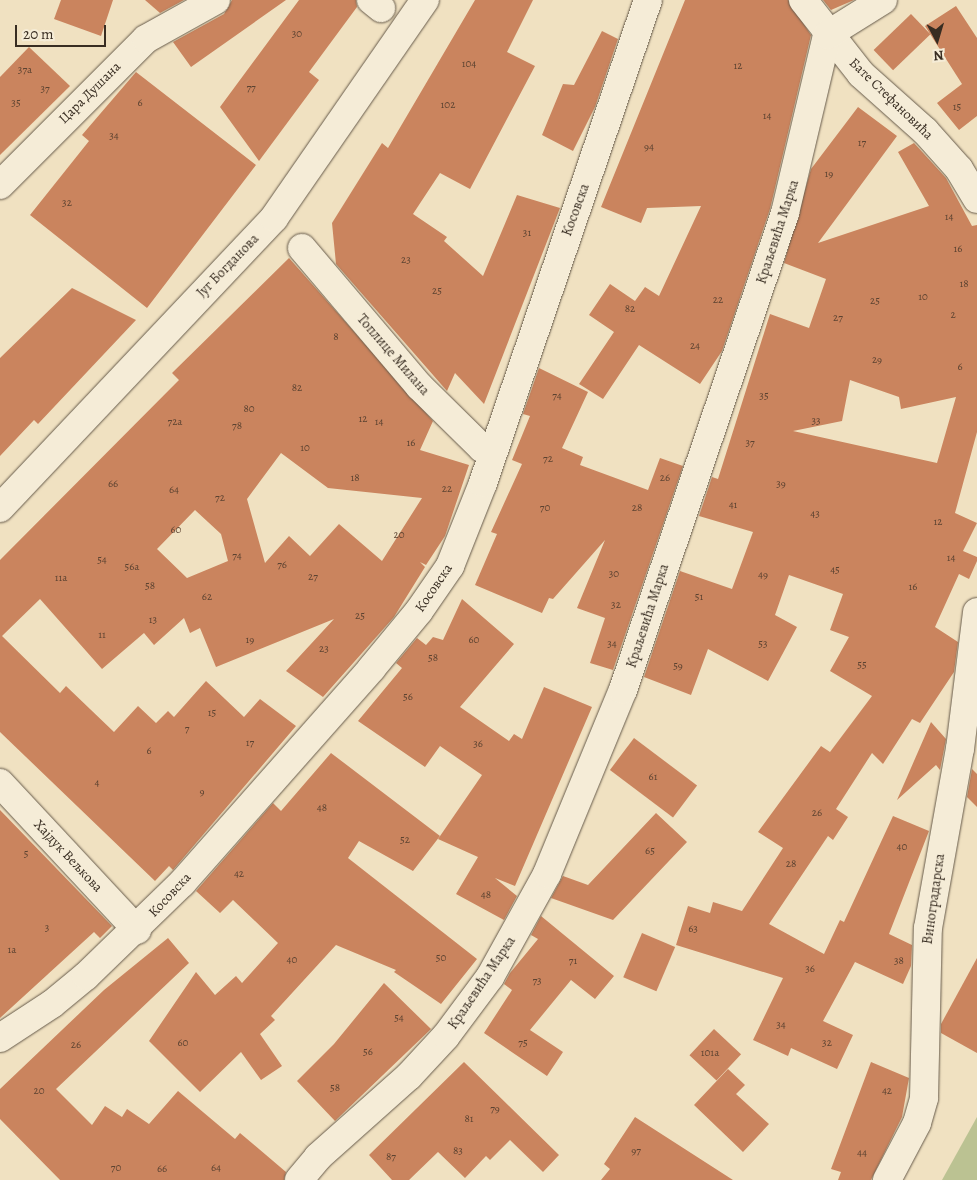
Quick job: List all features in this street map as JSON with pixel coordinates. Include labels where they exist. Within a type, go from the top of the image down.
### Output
[{"type":"street","name":"Цара Душана","points":[[0,185],[146,39],[216,0]]},
{"type":"street","name":"Југ Богданова","points":[[0,508],[274,218],[426,0]]},
{"type":"street","name":"Косовска","points":[[0,1038],[52,1004],[137,930],[268,786],[419,611],[461,544],[648,0]]},
{"type":"street","name":"Бате Стефановића","points":[[803,0],[827,35],[861,74],[947,155],[977,199]]},
{"type":"street","points":[[827,35],[884,0]]},
{"type":"street","name":"Краљевића Марка","points":[[299,1180],[341,1135],[421,1064],[472,1003],[527,913],[566,835],[624,690],[785,213],[827,35]]},
{"type":"street","name":"Топлице Милана","points":[[302,248],[419,386],[482,448],[493,452]]},
{"type":"street","name":"Виноградарска","points":[[887,1180],[917,1123],[924,1098],[928,928],[960,749],[977,612]]},
{"type":"street","name":"Хајдук Вељкова","points":[[0,783],[137,930]]},
{"type":"green space","points":[[977,1117],[977,1180],[942,1180]]},
{"type":"building","points":[[61,0],[113,0],[101,36],[54,19]]},
{"type":"building","points":[[145,0],[184,0],[160,13]]},
{"type":"building","points":[[232,0],[286,0],[191,67],[173,42],[224,14]]},
{"type":"building","points":[[299,0],[356,0],[357,7],[309,72],[319,80],[259,161],[220,107]]},
{"type":"building","points":[[475,0],[533,0],[507,52],[535,66],[470,189],[440,173],[413,214],[447,237],[444,241],[483,276],[517,195],[560,208],[484,404],[455,373],[447,391],[336,264],[332,223],[382,143],[388,148]]},
{"type":"building","points":[[685,0],[788,0],[811,35],[770,209],[722,351],[700,384],[639,345],[603,399],[579,384],[614,332],[589,315],[610,284],[635,301],[645,287],[659,296],[701,206],[647,208],[641,223],[601,207]]},
{"type":"building","points":[[823,0],[854,0],[831,10]]},
{"type":"building","points":[[956,6],[977,38],[977,116],[959,130],[937,103],[962,84],[925,26]]},
{"type":"building","points":[[911,14],[930,34],[893,70],[874,50]]},
{"type":"building","points":[[602,31],[618,39],[595,107],[573,151],[542,135],[563,84],[574,85]]},
{"type":"building","points":[[29,47],[70,86],[0,155],[0,77]]},
{"type":"building","points":[[136,72],[256,165],[147,308],[30,215],[89,141],[82,135]]},
{"type":"building","points":[[858,107],[897,136],[818,243],[929,206],[898,152],[914,143],[946,178],[972,226],[977,225],[977,432],[955,513],[977,523],[963,551],[977,557],[977,561],[969,579],[959,574],[935,627],[958,642],[954,672],[920,723],[912,719],[883,764],[872,753],[836,809],[848,817],[833,840],[828,836],[769,924],[824,954],[840,920],[844,922],[893,816],[929,831],[889,934],[912,945],[911,966],[903,984],[855,962],[823,1021],[853,1035],[837,1069],[791,1048],[788,1056],[753,1040],[783,978],[676,945],[688,906],[710,913],[713,902],[742,911],[783,848],[758,832],[821,746],[830,752],[872,696],[830,671],[849,637],[830,630],[843,594],[789,575],[775,615],[797,627],[768,681],[708,649],[691,695],[644,677],[680,571],[732,589],[753,532],[699,516],[712,477],[718,479],[770,314],[809,328],[826,279],[784,263],[811,169]],"holes":[[[850,380],[899,397],[901,409],[956,397],[937,463],[793,431],[842,421]]]},
{"type":"building","points":[[289,258],[433,421],[420,450],[469,465],[445,536],[426,565],[420,562],[425,567],[394,617],[323,697],[286,671],[334,619],[216,667],[200,628],[190,633],[184,618],[154,645],[144,633],[102,669],[40,599],[2,636],[60,693],[66,686],[114,732],[138,706],[156,723],[168,711],[174,717],[206,681],[244,717],[260,699],[296,726],[173,870],[169,866],[155,881],[0,732],[0,560],[179,380],[172,373]],"holes":[[[281,453],[328,488],[422,498],[382,561],[339,524],[310,556],[289,536],[265,563],[247,499]],[[195,510],[221,534],[228,561],[187,578],[157,549]]]},
{"type":"building","points":[[72,288],[136,320],[38,424],[34,420],[0,456],[0,358]]},
{"type":"building","points":[[539,368],[588,392],[562,448],[583,457],[580,465],[648,490],[660,458],[683,466],[613,670],[590,663],[605,618],[577,608],[605,540],[553,599],[549,598],[542,613],[475,585],[497,534],[491,532],[522,464],[512,460],[530,416],[523,414]]},
{"type":"building","points":[[462,599],[514,644],[460,707],[509,741],[514,734],[522,739],[544,687],[592,707],[515,886],[495,878],[517,896],[504,920],[456,894],[478,857],[438,839],[482,775],[440,746],[425,767],[358,721],[402,668],[396,663],[417,638],[426,645],[433,637],[443,640]]},
{"type":"building","points":[[931,722],[946,739],[940,770],[936,765],[897,800]]},
{"type":"building","points":[[634,738],[697,786],[673,817],[610,770]]},
{"type":"building","points":[[331,753],[440,836],[413,871],[359,841],[348,858],[477,959],[441,1004],[394,972],[396,970],[336,945],[271,1016],[275,1020],[260,1034],[282,1066],[261,1080],[241,1052],[200,1092],[149,1041],[196,972],[215,995],[236,976],[242,983],[278,943],[233,900],[220,913],[196,891],[273,803],[281,811]]},
{"type":"building","points":[[972,769],[977,774],[977,807],[967,797]]},
{"type":"building","points":[[0,810],[112,926],[100,938],[94,932],[0,1018]]},
{"type":"building","points":[[656,813],[687,842],[613,920],[551,898],[563,876],[588,885]]},
{"type":"building","points":[[541,916],[614,976],[595,999],[571,980],[530,1030],[563,1052],[547,1076],[484,1033],[512,990],[504,984],[510,973],[538,939],[531,935]]},
{"type":"building","points":[[642,933],[675,947],[656,991],[623,977]]},
{"type":"building","points":[[168,938],[189,963],[56,1089],[92,1125],[105,1106],[122,1117],[127,1109],[149,1124],[178,1091],[235,1139],[240,1133],[286,1172],[284,1180],[60,1180],[0,1119],[0,1089],[104,990]]},
{"type":"building","points":[[977,958],[977,1053],[941,1033],[941,1024]]},
{"type":"building","points":[[384,983],[431,1029],[335,1121],[297,1081],[334,1044]]},
{"type":"building","points":[[714,1029],[741,1054],[717,1081],[689,1055]]},
{"type":"building","points":[[464,1062],[559,1155],[543,1172],[510,1140],[490,1160],[486,1156],[465,1178],[438,1152],[409,1180],[392,1180],[369,1155]]},
{"type":"building","points":[[871,1062],[909,1078],[902,1117],[871,1180],[838,1180],[841,1172],[831,1169]]},
{"type":"building","points":[[728,1069],[745,1085],[736,1094],[769,1124],[743,1152],[694,1105]]},
{"type":"building","points":[[635,1117],[733,1180],[601,1180],[610,1169],[604,1164]]}]
